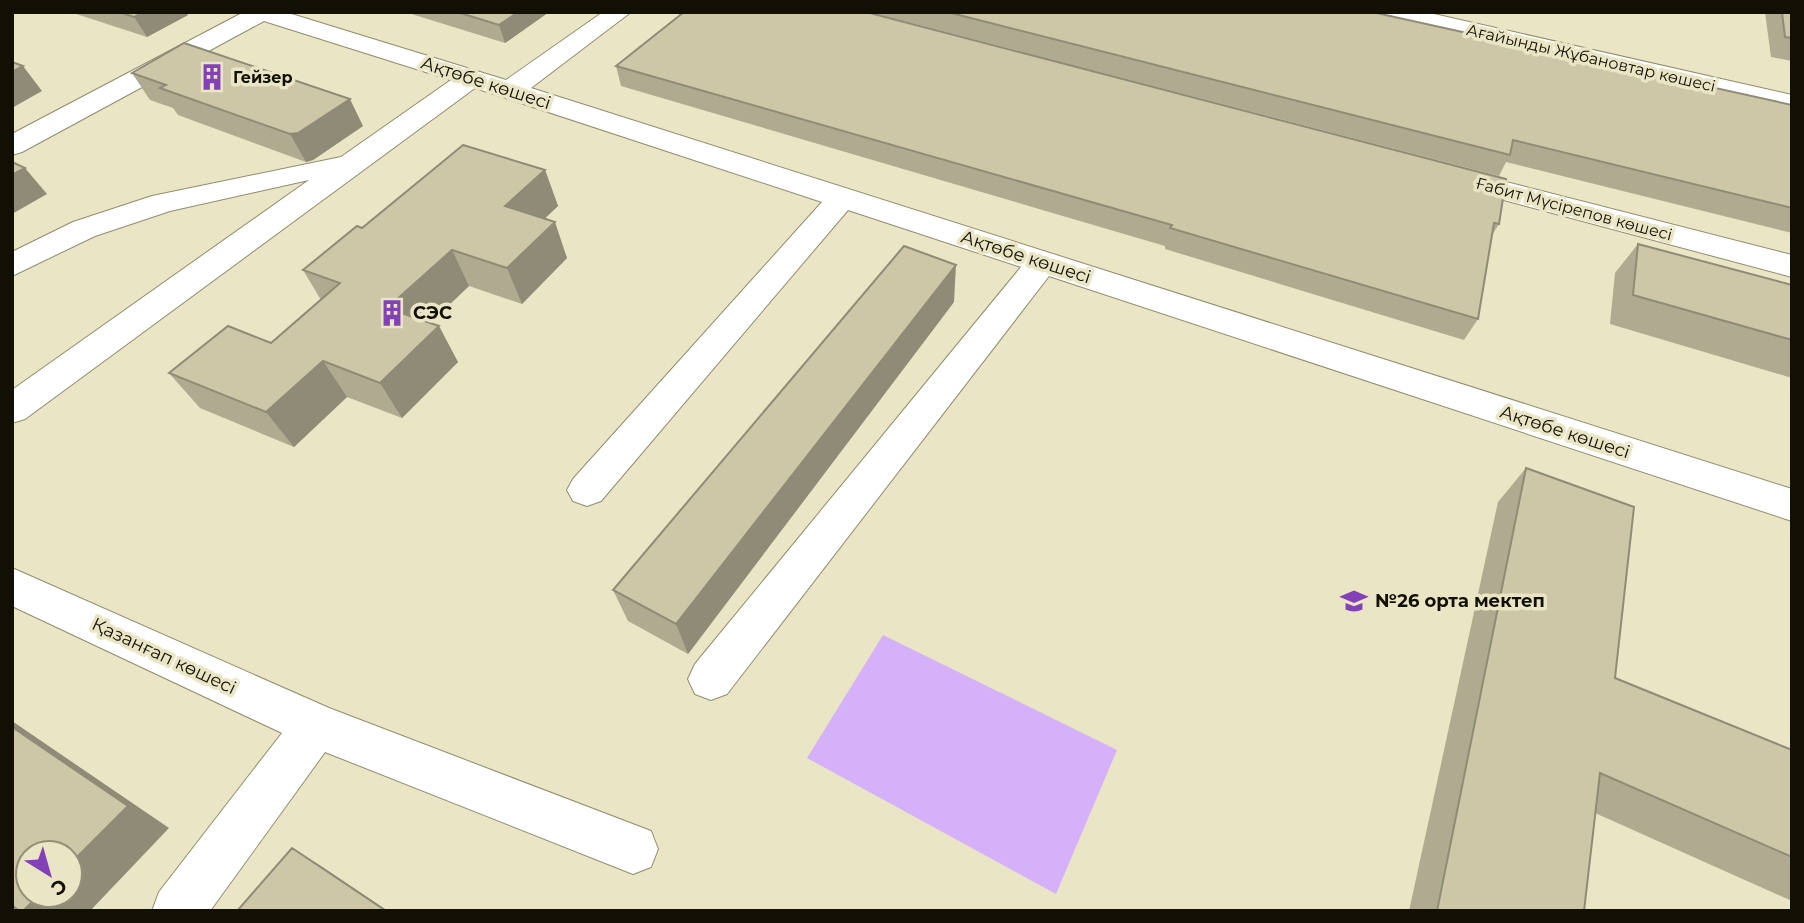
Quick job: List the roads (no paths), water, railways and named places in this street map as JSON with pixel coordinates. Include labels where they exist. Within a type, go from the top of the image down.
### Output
[{"type":"street","points":[[510,90],[619,12]]},
{"type":"street","name":"Ағайынды Жұбановтар көшесі","points":[[1391,12],[1792,103]]},
{"type":"street","points":[[12,146],[260,13]]},
{"type":"street","name":"Ақтөбе көшесі","points":[[260,13],[510,90],[1792,505]]},
{"type":"street","points":[[12,409],[471,78]]},
{"type":"street","points":[[12,265],[83,229],[163,203],[351,162]]},
{"type":"street","name":"Ғабит Мүсірепов көшесі","points":[[1430,171],[1792,266]]},
{"type":"street","points":[[587,490],[842,198]]},
{"type":"street","points":[[711,679],[1043,262]]},
{"type":"street","name":"Қазанғап көшесі","points":[[12,586],[316,726],[633,849]]},
{"type":"street","points":[[178,911],[316,726]]},
{"type":"place","name":"Гейзер","points":[[212,77]]},
{"type":"place","name":"СЭС","points":[[392,313]]},
{"type":"place","name":"№26 орта мектеп","points":[[1354,601]]}]
